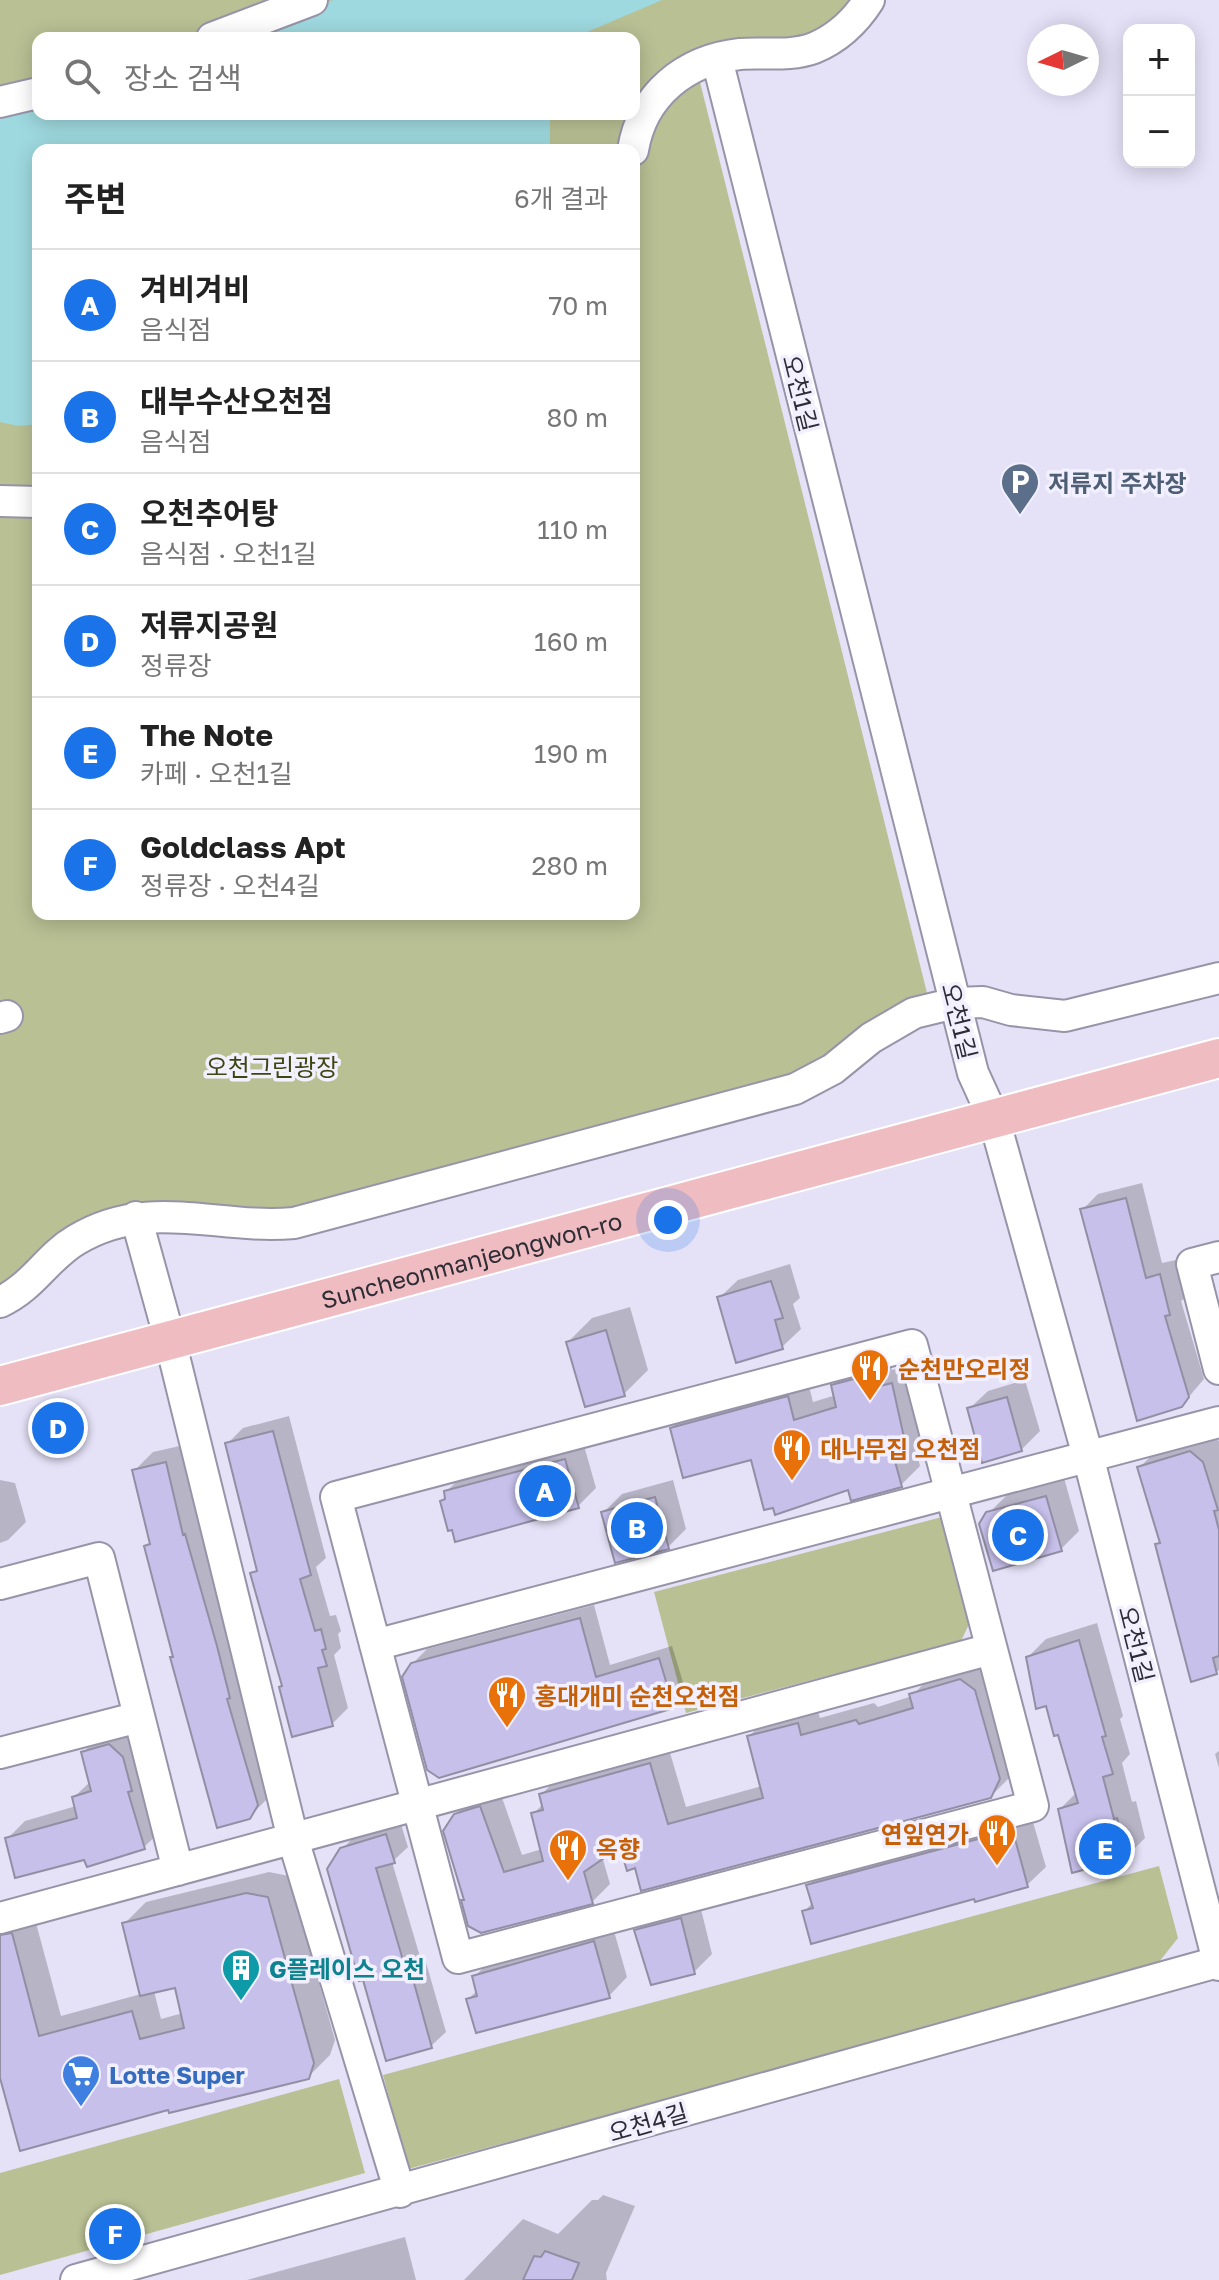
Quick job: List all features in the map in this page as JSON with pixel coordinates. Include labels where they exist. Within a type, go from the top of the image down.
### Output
[{"type":"main road","name":"Suncheonmanjeongwon-ro","points":[[0,1386],[1219,1058]]},
{"type":"street","points":[[228,32],[312,0]]},
{"type":"street","points":[[635,144],[641,120],[657,94],[675,77],[707,62],[738,54],[788,53],[811,49],[847,28],[869,0]]},
{"type":"street","name":"오천1길","points":[[720,71],[973,1073],[994,1119],[1088,1456],[1219,1964]]},
{"type":"street","points":[[0,102],[32,94]]},
{"type":"street","points":[[0,501],[32,502]]},
{"type":"street","points":[[0,1302],[32,1282],[75,1240],[136,1217],[176,1216],[274,1225],[294,1223],[795,1089],[833,1069],[889,1026],[914,1013],[955,1003],[983,1002],[1011,1010],[1065,1016],[1219,978]]},
{"type":"street","points":[[136,1217],[170,1340],[293,1839],[400,2192]]},
{"type":"street","points":[[1219,1257],[1192,1264],[1219,1369]]},
{"type":"street","points":[[912,1345],[951,1492],[1033,1806],[458,1958],[336,1497],[912,1345]]},
{"type":"street","points":[[375,1645],[1219,1422]]},
{"type":"street","points":[[0,1584],[99,1558],[178,1870]]},
{"type":"street","points":[[0,1918],[991,1649]]},
{"type":"street","points":[[0,1753],[139,1717]]},
{"type":"street","name":"오천4길","points":[[76,2280],[1219,1964]]},
{"type":"green space","name":"오천그린광장","points":[[0,0],[859,0],[849,16],[800,42],[694,58],[929,1001],[815,1074],[304,1215],[179,1205],[0,1291]]},
{"type":"green space","points":[[946,1516],[972,1618],[961,1641],[686,1713],[654,1592]]},
{"type":"green space","points":[[1159,1866],[1178,1938],[1155,1967],[408,2169],[383,2075]]},
{"type":"green space","points":[[339,2079],[365,2173],[0,2275],[0,2173]]},
{"type":"shaded area","points":[[333,0],[662,0],[587,32],[261,32]]},
{"type":"shaded area","points":[[32,111],[32,120],[550,120],[550,144],[32,144],[32,425],[18,426],[0,422],[0,115]]},
{"type":"building","points":[[1126,1198],[1146,1278],[1160,1274],[1170,1315],[1165,1316],[1189,1397],[1182,1407],[1137,1421],[1080,1209]]},
{"type":"building","points":[[771,1281],[783,1318],[775,1320],[783,1349],[736,1363],[717,1297]]},
{"type":"building","points":[[606,1330],[625,1396],[585,1407],[566,1342]]},
{"type":"building","points":[[869,1375],[872,1388],[892,1383],[907,1451],[893,1454],[902,1487],[851,1501],[848,1490],[775,1515],[773,1508],[764,1510],[751,1460],[683,1478],[670,1428],[788,1396],[794,1420],[836,1407],[831,1385]]},
{"type":"building","points":[[1007,1397],[1022,1451],[982,1463],[967,1408]]},
{"type":"building","points":[[273,1431],[311,1575],[300,1579],[315,1631],[321,1629],[326,1649],[322,1650],[327,1666],[318,1668],[333,1726],[292,1737],[279,1687],[282,1686],[250,1573],[257,1571],[225,1443]]},
{"type":"building","points":[[1190,1451],[1203,1462],[1218,1510],[1214,1511],[1219,1530],[1219,1656],[1213,1658],[1217,1674],[1191,1682],[1155,1544],[1160,1543],[1137,1467]]},
{"type":"building","points":[[565,1459],[579,1508],[455,1542],[452,1530],[448,1531],[440,1501],[445,1499],[444,1491]]},
{"type":"building","points":[[166,1462],[183,1535],[217,1646],[230,1698],[227,1699],[258,1805],[250,1819],[217,1828],[170,1657],[173,1657],[144,1546],[150,1544],[132,1470]]},
{"type":"building","points":[[1046,1496],[1062,1551],[993,1571],[979,1524],[986,1512]]},
{"type":"building","points":[[655,1497],[669,1549],[615,1563],[601,1512]]},
{"type":"building","points":[[580,1618],[596,1677],[659,1658],[674,1708],[439,1778],[427,1770],[402,1677],[411,1663]]},
{"type":"building","points":[[1079,1640],[1106,1736],[1102,1737],[1113,1774],[1103,1777],[1128,1858],[1072,1873],[1058,1809],[1078,1803],[1046,1706],[1036,1709],[1026,1657]]},
{"type":"building","points":[[960,1679],[975,1690],[1000,1779],[991,1798],[641,1891],[635,1868],[627,1871],[620,1847],[584,1872],[593,1904],[481,1933],[468,1926],[461,1900],[464,1900],[443,1831],[454,1814],[480,1806],[504,1872],[543,1861],[531,1813],[543,1810],[539,1794],[650,1763],[668,1824],[763,1798],[747,1736],[798,1723],[801,1735],[856,1720],[859,1724],[913,1708],[909,1694]]},
{"type":"building","points":[[109,1744],[123,1757],[132,1791],[128,1792],[145,1849],[87,1867],[84,1860],[15,1878],[5,1838],[77,1818],[72,1797],[91,1791],[81,1752]]},
{"type":"building","points":[[1008,1831],[1010,1841],[1015,1839],[1028,1887],[811,1944],[802,1911],[813,1908],[806,1885]]},
{"type":"building","points":[[386,1834],[395,1863],[376,1868],[407,1974],[411,1972],[432,2048],[386,2061],[327,1869],[340,1848]]},
{"type":"building","points":[[246,1893],[268,1897],[314,2063],[309,2079],[169,2113],[168,2110],[20,2151],[0,2078],[0,1935],[12,1933],[39,2036],[132,2011],[140,2039],[184,2028],[175,1988],[140,1996],[122,1923]]},
{"type":"building","points":[[681,1918],[695,1974],[651,1985],[634,1930]]},
{"type":"building","points":[[594,1941],[610,1998],[476,2033],[466,1999],[477,1996],[472,1976]]},
{"type":"building","points":[[545,2251],[579,2263],[572,2280],[523,2280],[534,2256],[541,2257]]},
{"type":"place","name":"저류지 주차장","points":[[1020,516]]},
{"type":"place","name":"순천만오리정","points":[[870,1402]]},
{"type":"place","name":"저류지공원","points":[[58,1428]]},
{"type":"place","name":"대나무집 오천점","points":[[792,1482]]},
{"type":"place","name":"겨비겨비","points":[[545,1491]]},
{"type":"place","name":"대부수산오천점","points":[[637,1528]]},
{"type":"place","name":"오천추어탕","points":[[1018,1535]]},
{"type":"place","name":"홍대개미 순천오천점","points":[[507,1729]]},
{"type":"place","name":"The Note","points":[[1105,1849]]},
{"type":"place","name":"연잎연가","points":[[997,1867]]},
{"type":"place","name":"옥향","points":[[568,1882]]},
{"type":"place","name":"G플레이스 오천","points":[[241,2002]]},
{"type":"place","name":"Lotte Super","points":[[81,2108]]},
{"type":"place","name":"Goldclass Apt","points":[[115,2234]]}]
